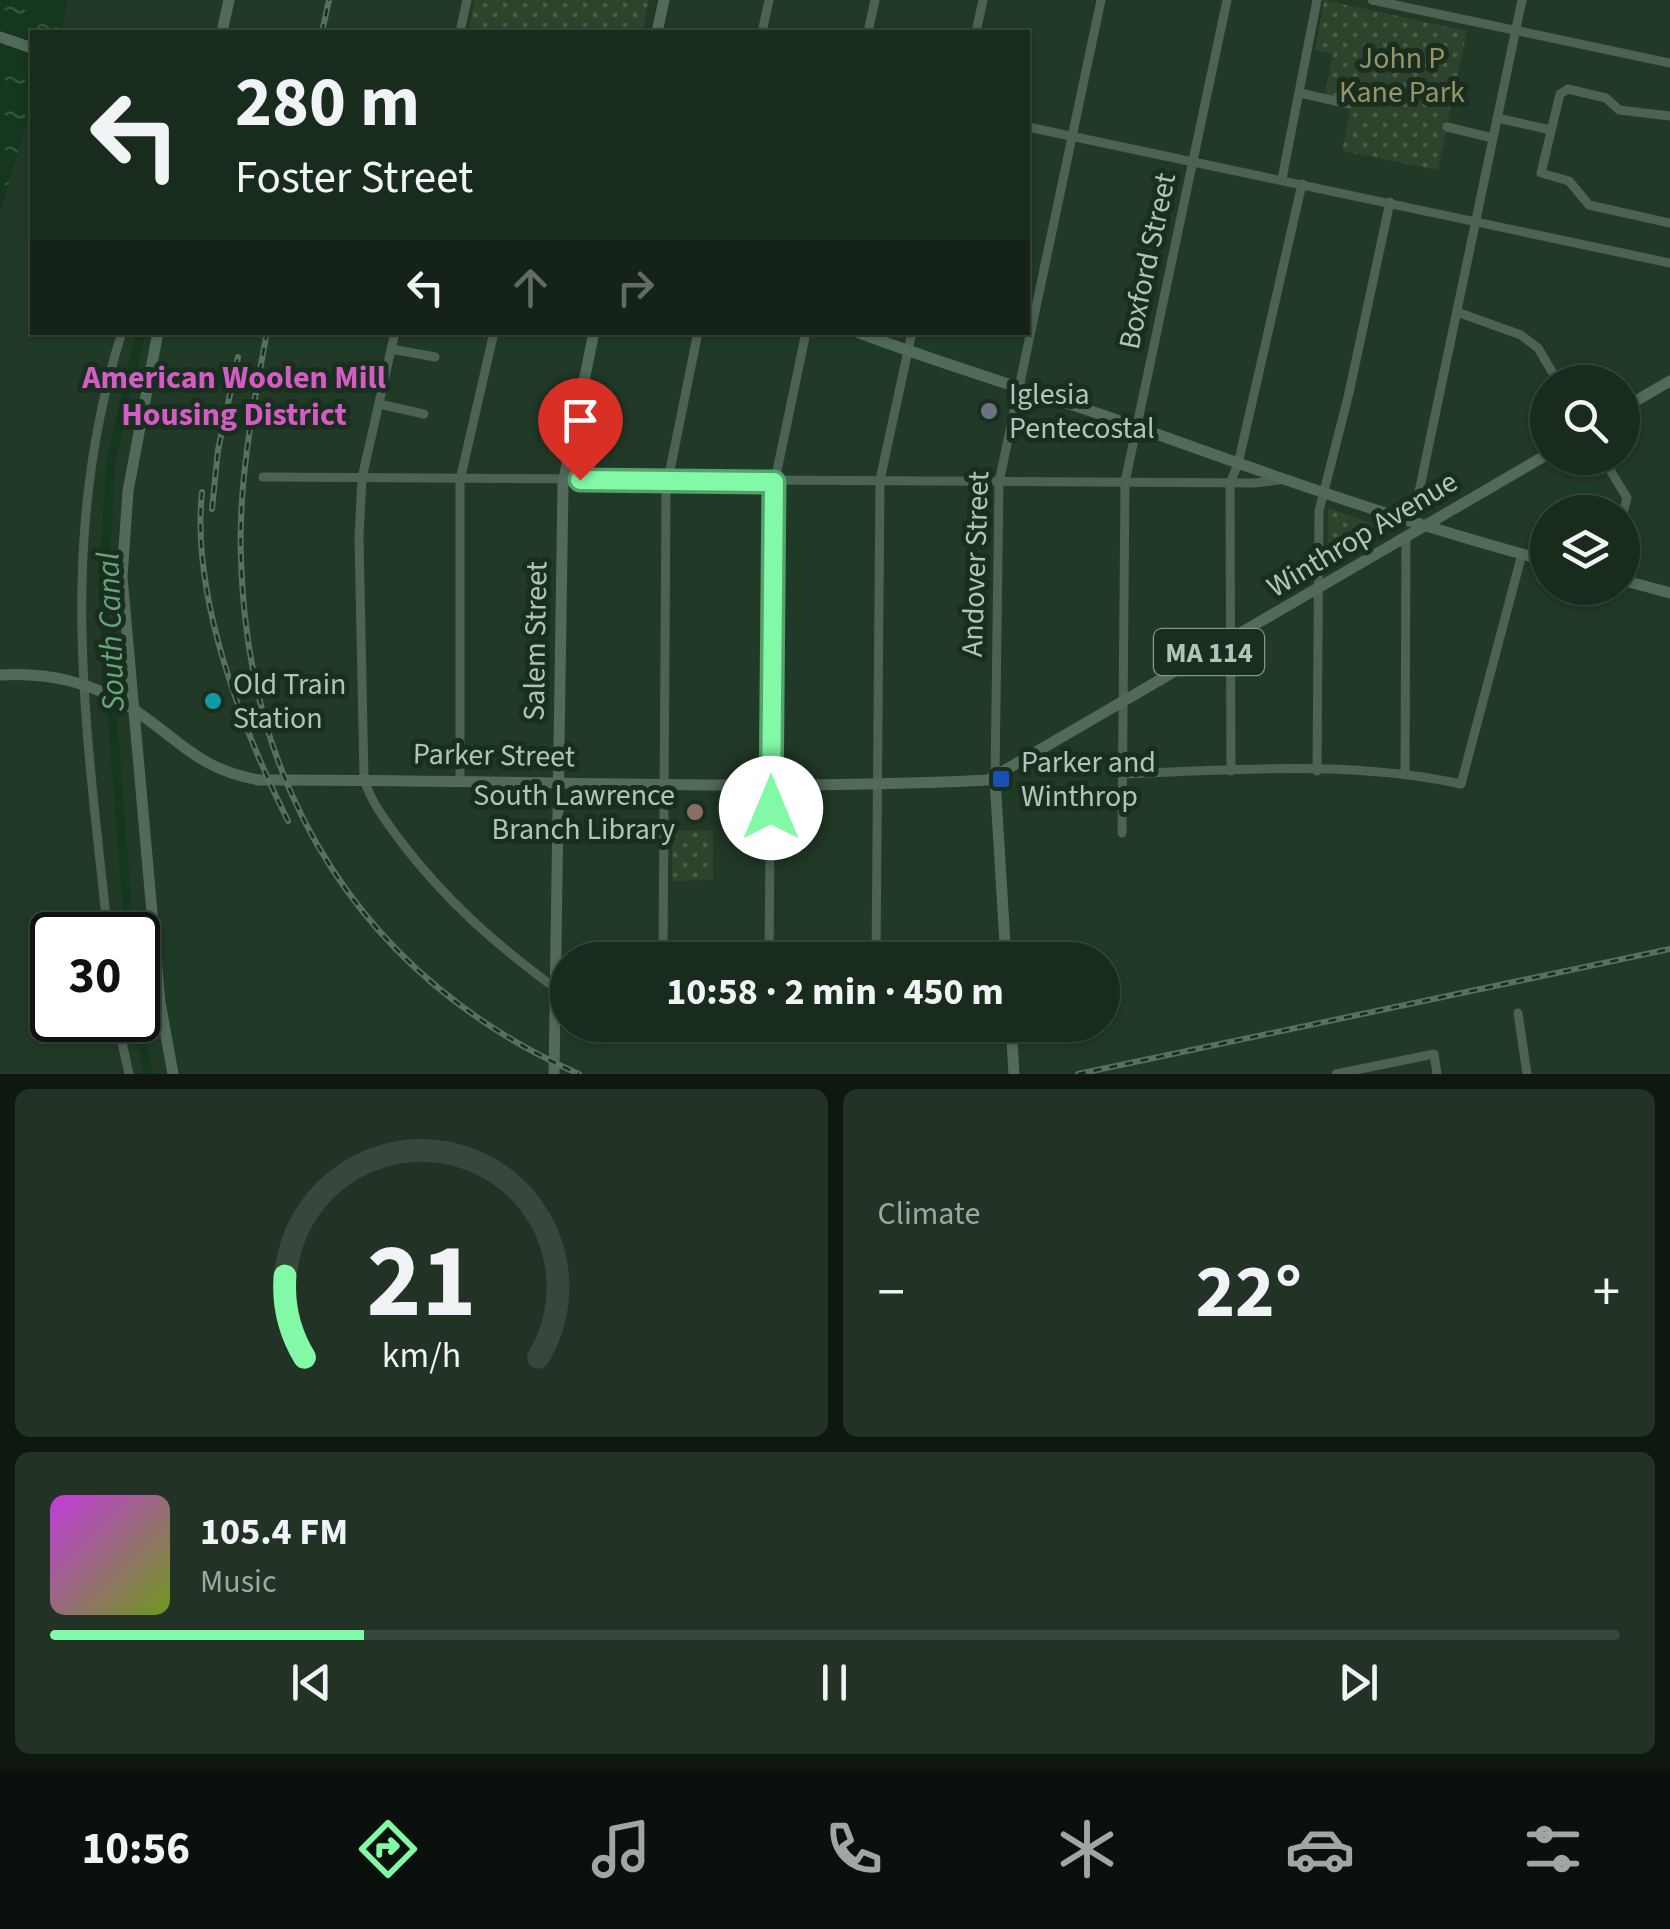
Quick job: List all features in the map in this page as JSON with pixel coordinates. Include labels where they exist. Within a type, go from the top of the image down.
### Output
[{"type":"main road","points":[[222,30],[229,0]]},
{"type":"main road","points":[[658,30],[664,0]]},
{"type":"main road","points":[[0,37],[30,47]]},
{"type":"main road","points":[[157,335],[136,439],[122,546],[123,612],[160,1002],[173,1074]]},
{"type":"main road","name":"Salem Street","points":[[558,942],[564,480],[593,335]]},
{"type":"main road","points":[[865,335],[1279,480],[1423,527],[1530,556]]},
{"type":"main road","points":[[1640,398],[1670,381]]},
{"type":"main road","name":"Winthrop Avenue","points":[[995,778],[1530,465]]},
{"type":"main road","points":[[1640,585],[1670,593]]},
{"type":"main road","name":"Parker Street","points":[[0,675],[50,676],[86,686],[129,706],[192,755],[232,775],[259,780],[876,784],[995,778]]},
{"type":"main road","name":"Andover Street","points":[[995,778],[1005,942]]},
{"type":"main road","name":"Salem Street","points":[[554,1074],[556,1042]]},
{"type":"main road","points":[[1012,1042],[1014,1074]]},
{"type":"street","points":[[460,30],[466,0]]},
{"type":"street","points":[[762,30],[769,0]]},
{"type":"street","points":[[868,30],[875,0]]},
{"type":"street","points":[[976,30],[983,0]]},
{"type":"street","name":"Andover Street","points":[[1030,330],[1101,0]]},
{"type":"street","name":"Boxford Street","points":[[1122,834],[1126,482],[1227,0]]},
{"type":"street","points":[[1282,180],[1317,0]]},
{"type":"street","points":[[1372,0],[1670,63]]},
{"type":"street","points":[[1409,522],[1522,0]]},
{"type":"street","points":[[1670,116],[1620,110],[1606,98],[1568,89],[1560,94],[1541,173],[1569,182],[1589,206],[1670,222]]},
{"type":"street","points":[[1300,93],[1349,104]]},
{"type":"street","points":[[1498,118],[1551,130]]},
{"type":"street","points":[[1030,127],[1670,263]]},
{"type":"street","points":[[1447,127],[1492,138]]},
{"type":"street","points":[[1231,771],[1230,483],[1238,464],[1302,184]]},
{"type":"street","points":[[1316,771],[1322,493],[1349,393],[1390,202]]},
{"type":"street","points":[[1457,312],[1521,335],[1538,348],[1548,365]]},
{"type":"street","points":[[106,912],[86,686],[81,547],[87,484],[101,410],[121,335]]},
{"type":"street","points":[[394,335],[362,478],[359,537],[364,779],[381,814],[428,876],[470,922],[550,991]]},
{"type":"street","points":[[460,780],[460,480],[493,335]]},
{"type":"street","points":[[663,942],[668,479],[697,335]]},
{"type":"street","points":[[769,942],[774,482],[805,335]]},
{"type":"street","points":[[876,942],[880,480],[911,335]]},
{"type":"street","name":"Andover Street","points":[[995,778],[999,482],[1029,335]]},
{"type":"street","points":[[391,349],[435,357]]},
{"type":"street","points":[[379,404],[424,414]]},
{"type":"street","points":[[264,477],[774,482],[1279,480]]},
{"type":"street","points":[[1405,773],[1406,537]]},
{"type":"street","points":[[1123,774],[1405,773],[1461,784],[1522,554]]},
{"type":"street","points":[[1518,1013],[1527,1074]]},
{"type":"street","points":[[122,1042],[129,1074]]},
{"type":"street","points":[[1343,1073],[1434,1054],[1437,1074]]},
{"type":"green space","points":[[475,0],[649,0],[642,30],[468,30]]},
{"type":"green space","name":"John P Kane Park","points":[[1324,0],[1467,31],[1438,170],[1342,151],[1352,99],[1325,94],[1333,54],[1315,50]]},
{"type":"green space","points":[[1328,508],[1391,530],[1327,570]]},
{"type":"green space","points":[[672,830],[713,830],[713,880],[672,881]]},
{"type":"water","points":[[0,0],[68,0],[61,30],[30,30],[30,111],[0,213]]},
{"type":"waterway","name":"South Canal","points":[[127,912],[103,595],[111,459],[140,335]]},
{"type":"waterway","name":"South Canal","points":[[142,1042],[148,1074]]},
{"type":"railway","points":[[322,30],[329,0]]},
{"type":"railway","points":[[266,335],[244,474],[241,559],[249,644],[266,725],[294,799],[332,868],[379,931],[436,986],[503,1034],[579,1074]]},
{"type":"railway","points":[[212,509],[218,450],[238,357]]},
{"type":"railway","points":[[202,492],[204,575],[212,618],[238,704],[288,821]]},
{"type":"railway","points":[[1078,1074],[1670,949]]},
{"type":"place","name":"Iglesia Pentecostal","points":[[989,411]]},
{"type":"place","name":"Old Train Station","points":[[213,701]]},
{"type":"place","name":"Parker and Winthrop","points":[[1001,779]]},
{"type":"place","name":"South Lawrence Branch Library","points":[[695,812]]},
{"type":"district","name":"American Woolen Mill Housing District","points":[[234,396]]},
{"type":"route","points":[[580,480],[774,482],[771,808]]}]
